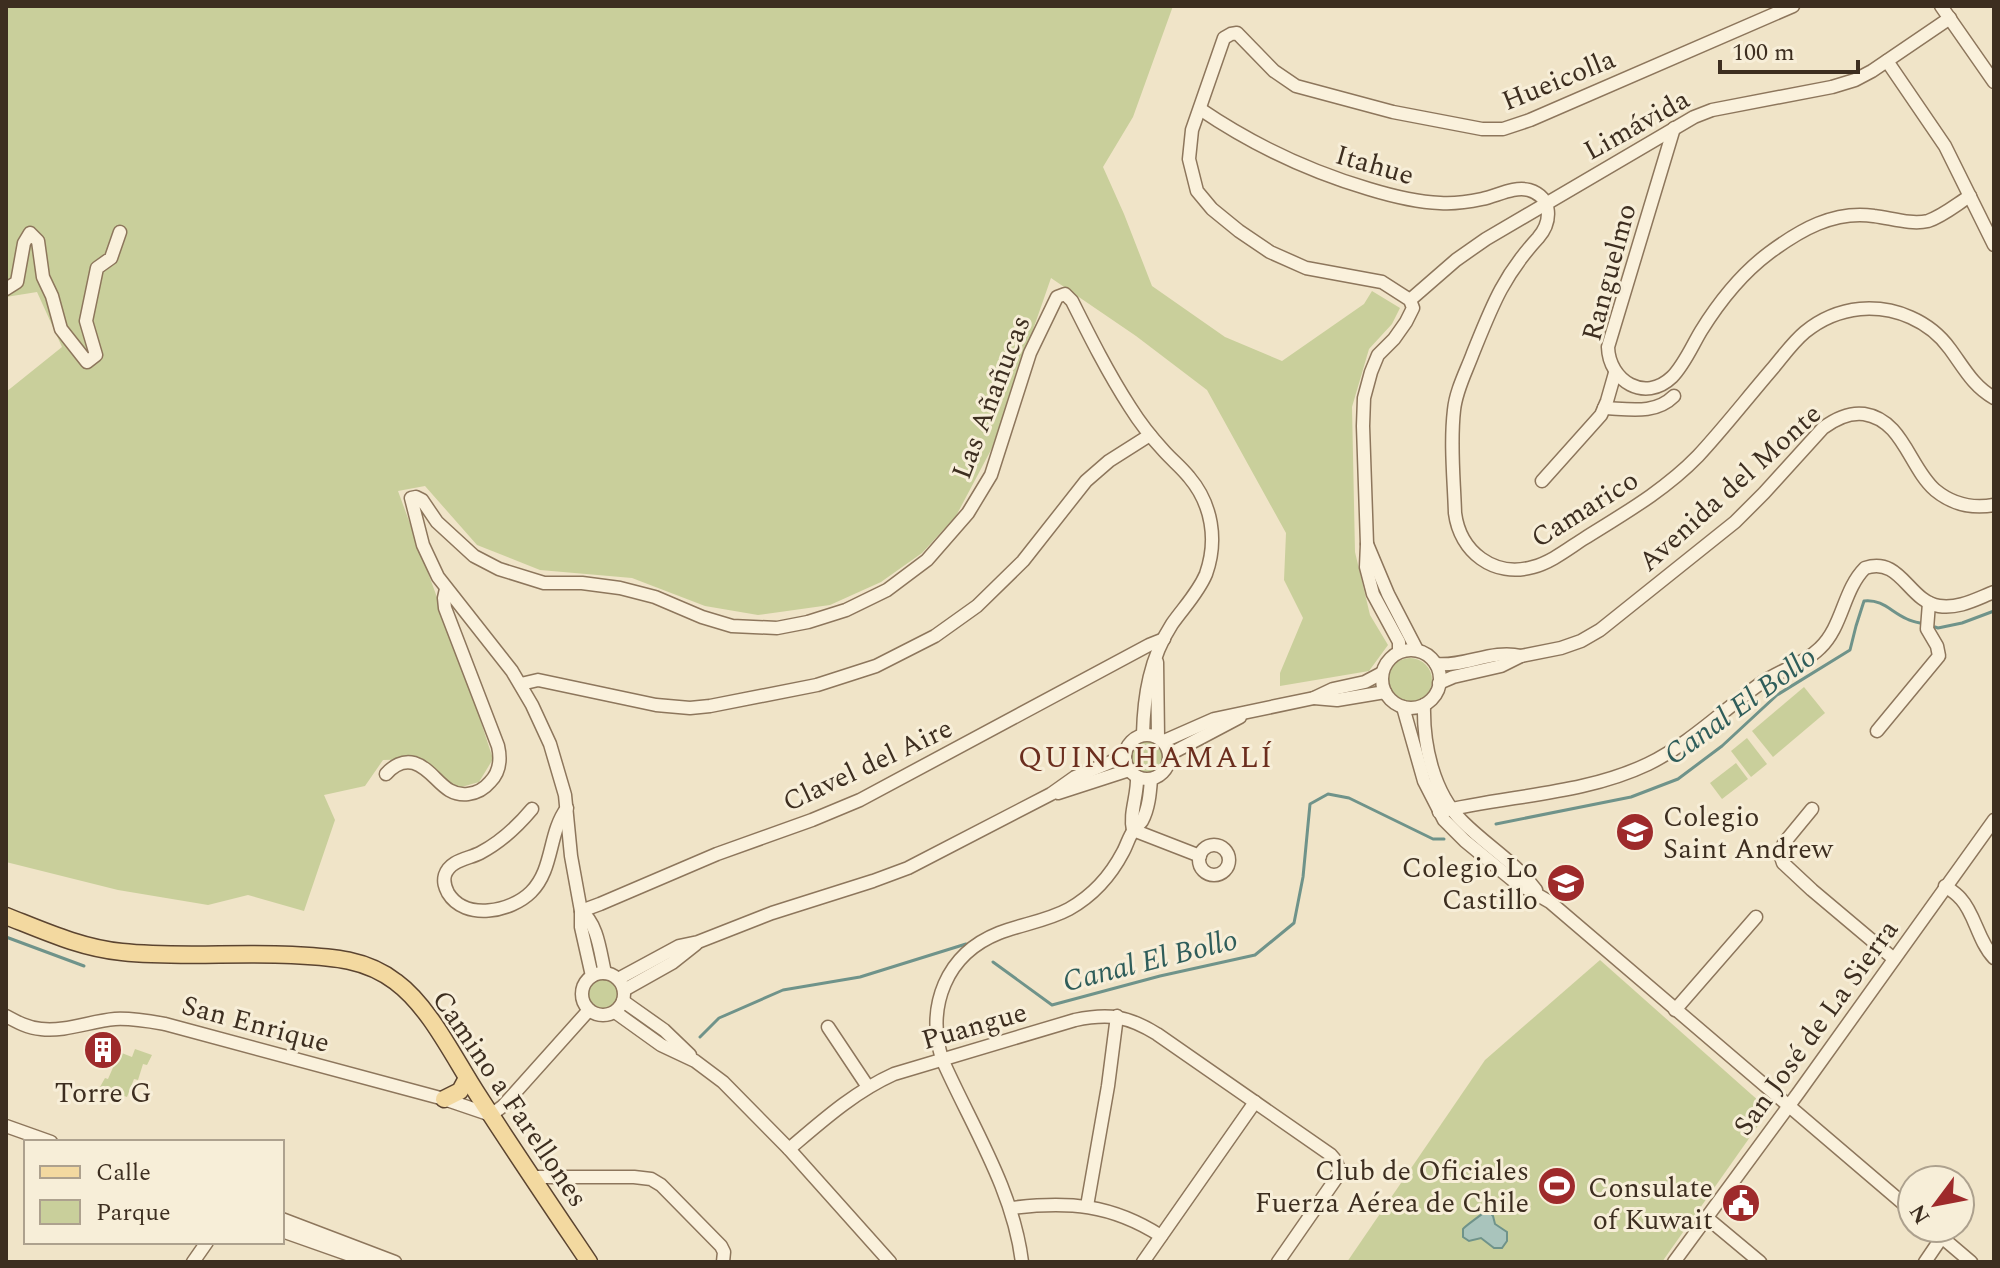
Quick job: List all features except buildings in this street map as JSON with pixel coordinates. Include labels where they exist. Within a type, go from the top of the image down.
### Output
[{"type":"main road","name":"Camino a Farellones","points":[[6,916],[74,943],[120,952],[270,953],[338,957],[386,975],[414,998],[427,1016],[589,1262]]},
{"type":"main road","points":[[444,1099],[460,1091],[467,1078]]},
{"type":"street","name":"Hueicolla","points":[[1200,109],[1224,38],[1237,33],[1274,71],[1296,86],[1393,112],[1482,129],[1503,129],[1793,6]]},
{"type":"street","points":[[1941,6],[1994,82]]},
{"type":"street","name":"Limávida","points":[[1410,300],[1470,249],[1694,117],[1712,110],[1844,84],[1887,61],[1950,18]]},
{"type":"street","points":[[1887,61],[1945,146],[1994,245]]},
{"type":"street","points":[[1200,109],[1192,130],[1189,159],[1197,191],[1212,209],[1270,252],[1306,268],[1382,282],[1410,300],[1413,308],[1394,339],[1378,355],[1364,398],[1366,567],[1370,584],[1399,642],[1399,652]]},
{"type":"street","name":"Itahue","points":[[1200,109],[1292,162],[1396,197],[1453,203],[1524,189],[1537,194],[1546,203]]},
{"type":"street","name":"Ranguelmo","points":[[1674,128],[1609,341],[1608,354],[1615,373],[1624,381],[1642,388],[1656,386],[1669,379],[1717,307],[1739,281],[1767,255],[1811,227],[1850,215],[1923,222],[1970,196]]},
{"type":"street","name":"Camarico","points":[[1546,203],[1546,228],[1514,266],[1497,294],[1454,408],[1456,520],[1466,545],[1488,564],[1513,570],[1539,565],[1656,492],[1699,455],[1798,338],[1823,320],[1843,312],[1875,308],[1897,312],[1915,320],[1941,338],[1973,383],[1994,398]]},
{"type":"street","points":[[6,289],[17,282],[24,243],[30,233],[38,241],[43,277],[61,329],[87,362],[96,355],[86,321],[97,268],[111,258],[120,232]]},
{"type":"street","name":"Las Añañucas","points":[[446,589],[427,555],[411,498],[422,500],[437,522],[474,556],[499,569],[544,583],[582,583],[620,588],[655,597],[732,626],[777,628],[846,610],[887,590],[927,560],[968,513],[991,475],[1030,353],[1057,297],[1065,294],[1072,301],[1121,393],[1150,435]]},
{"type":"street","points":[[1542,481],[1596,421],[1604,408],[1615,373]]},
{"type":"street","points":[[1604,408],[1651,409],[1664,405],[1674,396]]},
{"type":"street","name":"Avenida del Monte","points":[[1439,683],[1501,666],[1521,656],[1571,645],[1610,624],[1719,536],[1764,493],[1823,428],[1847,415],[1868,415],[1886,423],[1930,484],[1951,501],[1969,506],[1994,505]]},
{"type":"street","points":[[521,684],[538,680],[656,705],[700,708],[817,685],[876,666],[935,636],[977,606],[1023,561],[1086,481],[1109,461],[1150,435],[1195,484],[1205,501],[1212,530],[1212,551],[1203,581],[1164,639],[1146,690],[1143,734]]},
{"type":"street","points":[[1367,544],[1417,650]]},
{"type":"street","points":[[1445,810],[1598,782],[1662,756],[1699,732],[1760,683],[1818,650],[1837,625],[1855,580],[1865,568],[1880,566],[1890,569],[1918,596],[1938,606],[1956,606],[1994,592]]},
{"type":"street","points":[[446,589],[521,684],[553,753],[567,808],[571,856],[581,911],[593,925],[599,974],[622,990],[695,1061],[741,1099],[890,1262]]},
{"type":"street","points":[[386,774],[401,763],[414,763],[448,790],[465,794],[487,785],[498,770],[498,746],[445,608],[446,589]]},
{"type":"street","points":[[1877,731],[1939,656],[1927,629],[1929,603]]},
{"type":"street","name":"Clavel del Aire","points":[[581,911],[736,846],[860,800],[1164,639]]},
{"type":"street","points":[[1417,650],[1436,664],[1439,683],[1433,698],[1424,705],[1403,707],[1394,703],[1385,692],[1382,673],[1388,660],[1399,652],[1417,650]]},
{"type":"street","name":"Avenida del Monte","points":[[1436,664],[1500,654],[1521,656]]},
{"type":"street","points":[[1051,794],[1133,773],[1151,779],[1165,770],[1170,754],[1161,739],[1157,659]]},
{"type":"street","points":[[1133,830],[1136,796],[1133,773],[1125,756],[1132,740],[1143,734],[1161,739],[1214,719],[1314,698],[1333,689],[1365,682],[1382,673]]},
{"type":"street","points":[[1314,698],[1337,700],[1385,692]]},
{"type":"street","points":[[1424,705],[1430,758],[1453,830],[1515,882],[1541,896],[1896,1197]]},
{"type":"street","points":[[1403,707],[1424,781],[1445,810]]},
{"type":"street","points":[[1170,754],[1246,713]]},
{"type":"street","points":[[615,1012],[622,990],[672,963],[698,942],[761,917],[908,868],[1051,794],[1075,777],[1125,756]]},
{"type":"street","points":[[1022,1262],[1011,1208],[942,1059],[936,1034],[937,1006],[942,989],[956,964],[973,948],[990,937],[1053,917],[1080,902],[1096,888],[1112,870],[1133,830],[1141,823],[1151,779]]},
{"type":"street","points":[[532,809],[496,844],[454,863],[445,874],[444,885],[451,897],[471,909],[503,909],[519,902],[537,886],[544,873],[558,823],[567,808]]},
{"type":"street","points":[[1812,809],[1784,843],[1780,854],[1783,863],[1894,959]]},
{"type":"street","name":"San José de La Sierra","points":[[1674,1262],[1945,886],[1989,836],[1994,820]]},
{"type":"street","points":[[1133,830],[1200,856]]},
{"type":"street","points":[[1945,886],[1961,898],[1994,958]]},
{"type":"street","points":[[1675,1010],[1756,917]]},
{"type":"street","points":[[599,974],[585,982],[582,992],[583,1002],[589,1010],[599,1015],[615,1012],[661,1045],[695,1061]]},
{"type":"street","points":[[491,1115],[503,1106],[589,1010]]},
{"type":"street","name":"Puangue","points":[[789,1149],[850,1099],[894,1074],[1075,1020],[1100,1015],[1117,1016],[1145,1026],[1336,1161],[1335,1180],[1278,1262]]},
{"type":"street","name":"San Enrique","points":[[6,1016],[41,1029],[113,1019],[150,1021],[444,1099],[491,1115]]},
{"type":"street","points":[[1087,1206],[1117,1016]]},
{"type":"street","points":[[828,1027],[868,1087]]},
{"type":"street","points":[[1143,1262],[1255,1102]]},
{"type":"street","points":[[6,1126],[45,1140]]},
{"type":"street","points":[[532,1177],[634,1177],[655,1180],[721,1246],[723,1262]]},
{"type":"street","points":[[1011,1208],[1047,1204],[1087,1206],[1125,1216],[1161,1236]]},
{"type":"street","points":[[1706,1217],[1760,1262]]},
{"type":"street","points":[[284,1220],[395,1262]]},
{"type":"street","points":[[284,1232],[370,1262]]},
{"type":"street","points":[[193,1262],[206,1244]]},
{"type":"street","points":[[1925,1262],[1937,1244]]},
{"type":"street","points":[[1950,1244],[1971,1262]]},
{"type":"green space","points":[[6,6],[1173,6],[1133,117],[1103,167],[1152,286],[1225,337],[1282,361],[1364,304],[1372,291],[1400,308],[1392,324],[1369,349],[1352,407],[1355,552],[1370,615],[1388,645],[1369,671],[1280,686],[1280,673],[1303,618],[1284,580],[1286,533],[1207,390],[1136,336],[1051,278],[992,448],[956,516],[922,553],[881,582],[830,605],[758,615],[705,606],[632,578],[540,570],[477,545],[425,486],[398,491],[493,759],[479,782],[458,788],[417,759],[383,760],[365,786],[324,795],[335,820],[304,911],[248,895],[208,905],[118,890],[6,862],[6,392],[62,347],[37,292],[6,297]]},
{"type":"green space","points":[[1410,658],[1426,664],[1432,680],[1426,696],[1410,702],[1394,696],[1388,680],[1394,664]]},
{"type":"green space","points":[[1804,687],[1825,713],[1773,757],[1752,731]]},
{"type":"green space","points":[[1747,738],[1767,764],[1751,777],[1731,751]]},
{"type":"green space","points":[[1148,741],[1159,746],[1164,757],[1159,768],[1148,773],[1137,768],[1132,757],[1137,746]]},
{"type":"green space","points":[[1736,763],[1748,779],[1722,799],[1710,783]]},
{"type":"green space","name":"Club de Oficiales Fuerza Aérea de Chile","points":[[1600,960],[1769,1110],[1662,1262],[1347,1262],[1485,1060]]},
{"type":"green space","points":[[603,979],[614,984],[619,995],[614,1006],[603,1011],[592,1006],[587,995],[592,984]]},
{"type":"green space","points":[[109,1048],[132,1057],[135,1049],[152,1055],[147,1065],[143,1064],[138,1080],[134,1079],[127,1097],[100,1087],[105,1078],[108,1079],[118,1056],[108,1052]]},
{"type":"water","points":[[1488,1210],[1495,1224],[1507,1232],[1507,1241],[1502,1248],[1494,1248],[1481,1238],[1469,1241],[1463,1237],[1463,1229]]},
{"type":"waterway","name":"Canal El Bollo","points":[[1496,824],[1631,797],[1678,779],[1722,746],[1777,695],[1850,650],[1864,601],[1882,604],[1920,623]]},
{"type":"waterway","name":"Canal El Bollo","points":[[1935,627],[1962,623],[1994,611]]},
{"type":"waterway","name":"Canal El Bollo","points":[[993,962],[1052,1005],[1255,955],[1294,923],[1303,877],[1310,804],[1328,794],[1349,798],[1433,839],[1444,839]]},
{"type":"waterway","name":"Canal El Bollo","points":[[6,937],[84,966]]},
{"type":"waterway","name":"Canal El Bollo","points":[[700,1037],[719,1018],[783,990],[860,977],[966,944]]},
{"type":"place","name":"Colegio Saint Andrew","points":[[1635,832]]},
{"type":"place","name":"Colegio Lo Castillo","points":[[1566,883]]},
{"type":"place","name":"Torre G","points":[[103,1050]]},
{"type":"place","name":"Club de Oficiales Fuerza Aérea de Chile","points":[[1557,1186]]},
{"type":"place","name":"Consulate of Kuwait","points":[[1741,1203]]},
{"type":"district","name":"QUINCHAMALÍ","points":[[1146,757]]}]
